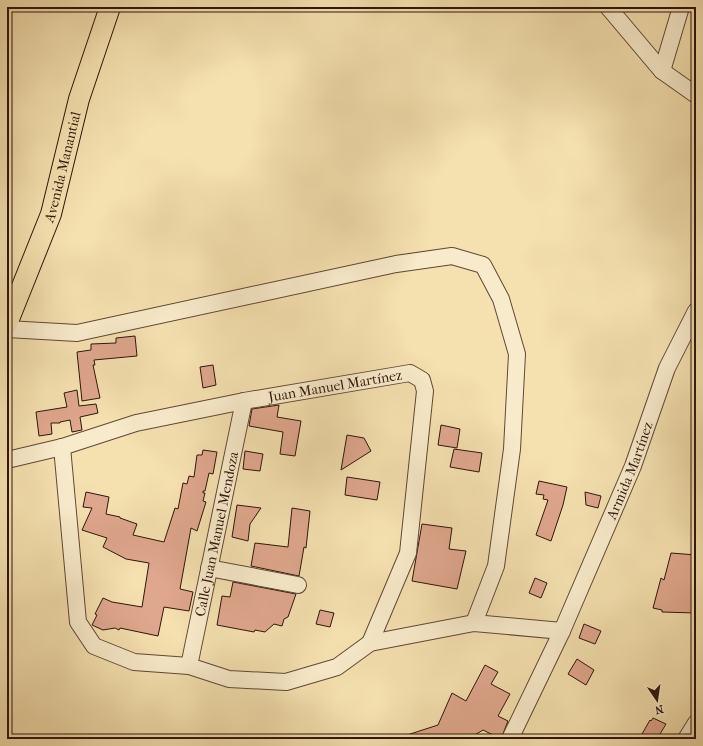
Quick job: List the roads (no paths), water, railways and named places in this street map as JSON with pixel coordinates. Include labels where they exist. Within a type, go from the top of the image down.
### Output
[{"type":"main road","name":"Avenida Manantial","points":[[7,324],[51,214],[79,99],[110,7]]},
{"type":"street","points":[[608,7],[662,71],[696,95]]},
{"type":"street","points":[[662,71],[681,7]]},
{"type":"street","points":[[7,329],[77,333],[396,264],[452,256],[483,265],[501,299],[517,354],[512,449],[496,566],[474,624]]},
{"type":"street","name":"Armida Martínez","points":[[510,739],[562,631],[633,466],[667,368],[696,311]]},
{"type":"street","name":"Juan Manuel Martínez","points":[[8,461],[62,447],[136,423],[244,401],[410,373],[422,380],[425,391],[408,553],[370,643]]},
{"type":"street","name":"Calle Juan Manuel Mendoza","points":[[189,666],[244,401]]},
{"type":"street","points":[[62,447],[78,622],[94,646],[134,662],[189,666],[229,679],[286,682],[337,667],[370,643],[474,624],[562,631]]},
{"type":"street","points":[[209,568],[298,585]]},
{"type":"street","points":[[686,739],[696,723]]}]
